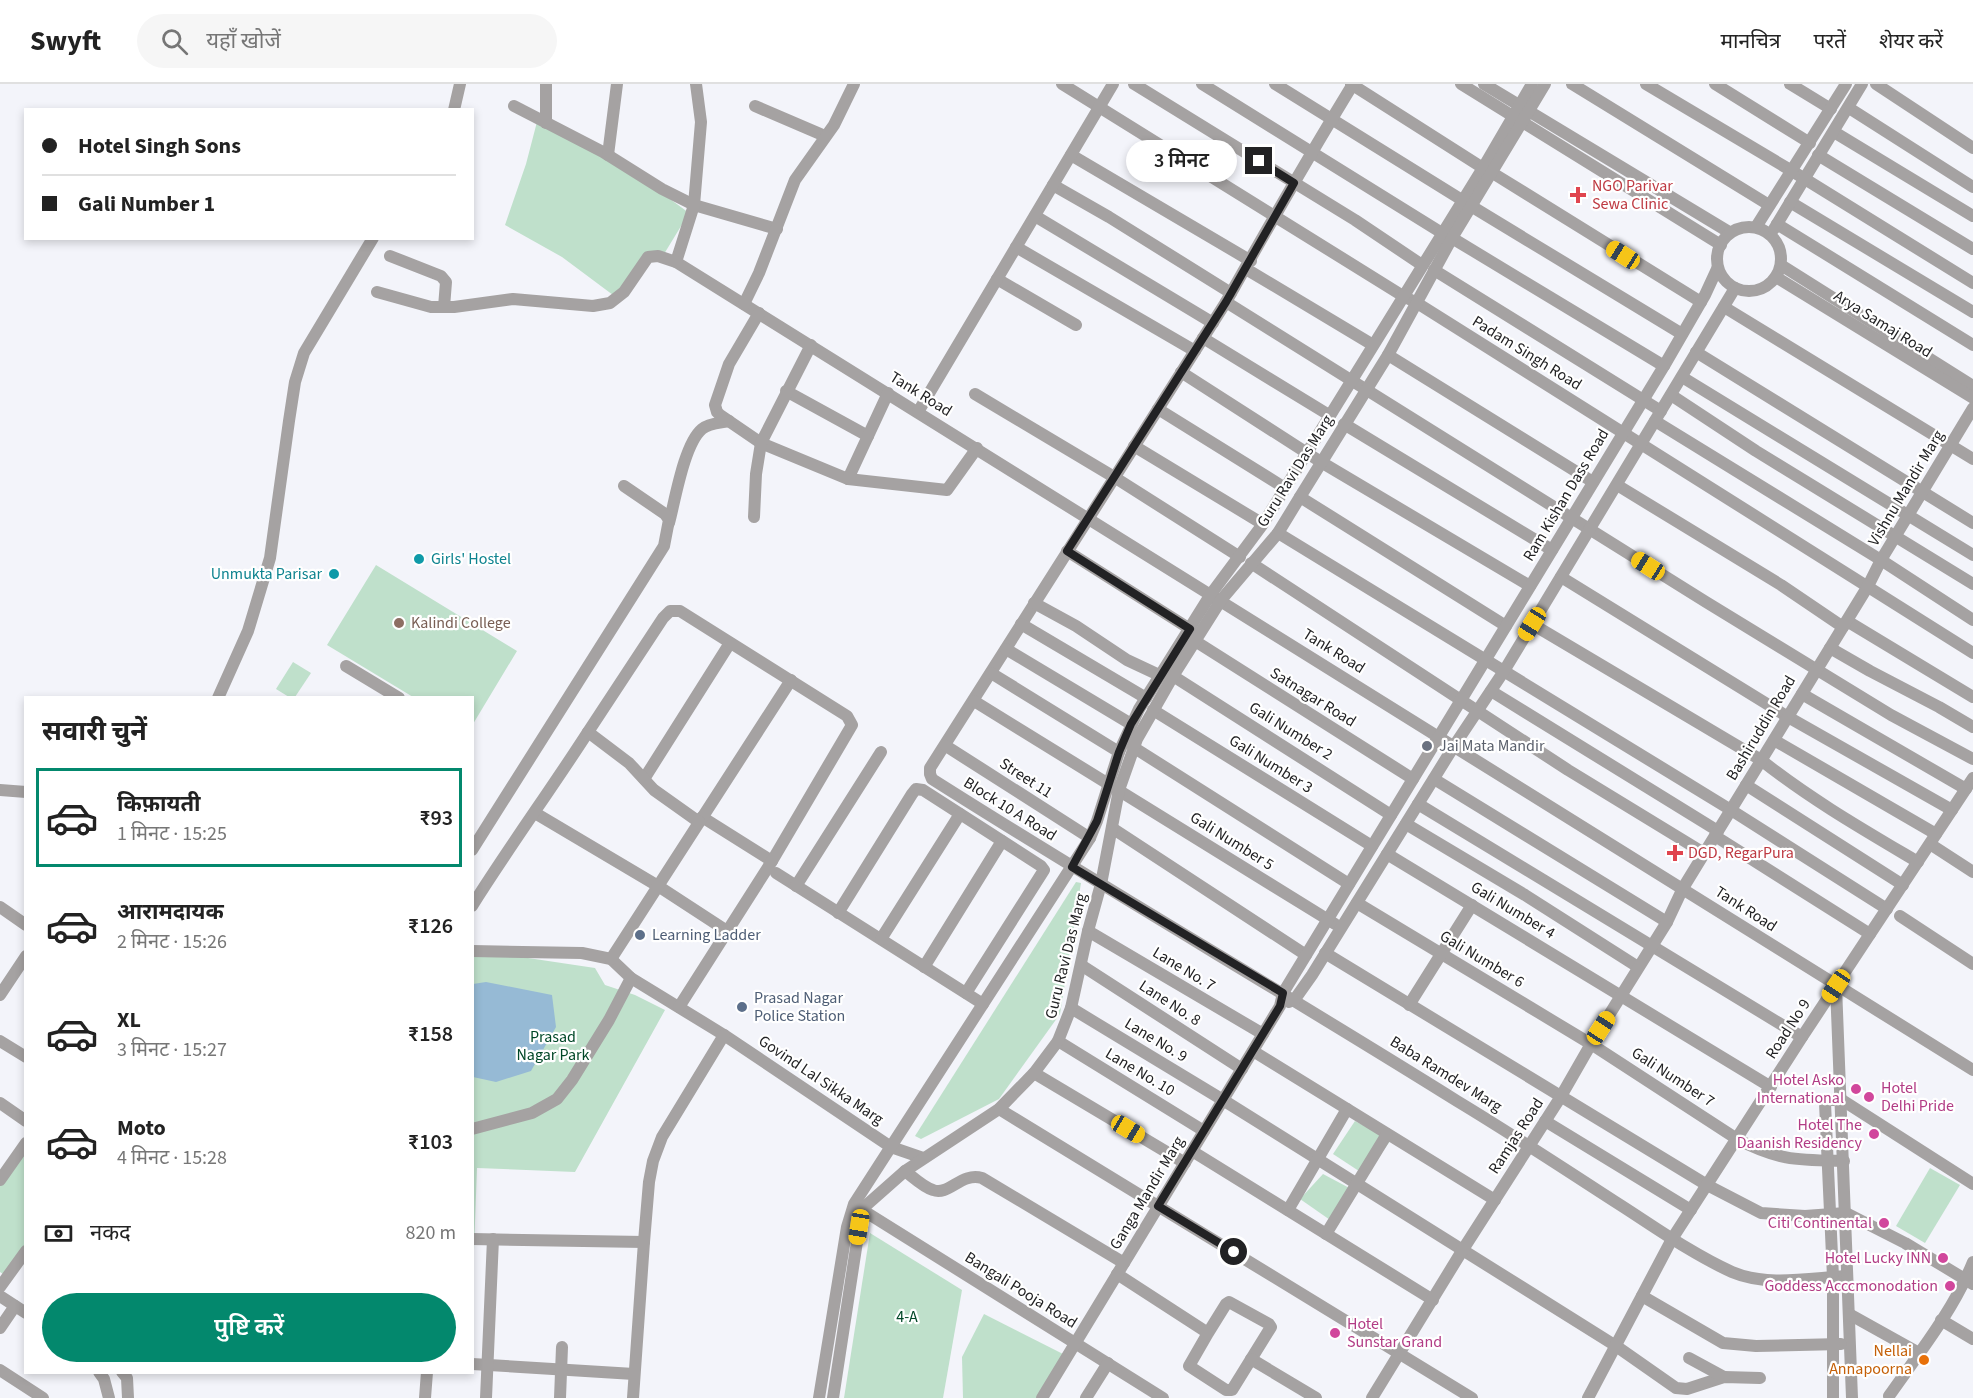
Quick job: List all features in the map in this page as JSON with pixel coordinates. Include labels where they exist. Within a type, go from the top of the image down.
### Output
[{"type":"street","points":[[454,108],[460,84]]},
{"type":"street","points":[[546,84],[546,123]]},
{"type":"street","points":[[608,155],[617,84]]},
{"type":"street","points":[[377,292],[431,307],[513,299],[593,306],[610,303],[624,292],[648,257],[658,256],[676,262],[694,205],[701,122],[696,84]]},
{"type":"street","points":[[744,304],[777,229],[795,180],[834,125],[854,84]]},
{"type":"street","name":"Padam Singh Road","points":[[1062,84],[1417,303],[1973,653]]},
{"type":"street","points":[[918,412],[1113,84]]},
{"type":"street","points":[[1134,84],[1422,265]]},
{"type":"street","points":[[1202,84],[1664,366]]},
{"type":"street","points":[[1275,84],[1682,334]]},
{"type":"street","points":[[946,746],[1034,603],[1229,298],[1352,84],[1701,302]]},
{"type":"street","points":[[1461,84],[1521,114],[1729,232]]},
{"type":"street","points":[[1484,84],[1521,114],[1721,245]]},
{"type":"street","points":[[1521,114],[1532,84]]},
{"type":"street","points":[[1521,114],[1545,84]]},
{"type":"street","points":[[1572,84],[1769,205]]},
{"type":"street","points":[[1646,84],[1973,283]]},
{"type":"street","points":[[1715,84],[1810,143]]},
{"type":"street","points":[[1790,84],[1831,109]]},
{"type":"street","points":[[1756,227],[1846,84]]},
{"type":"street","points":[[1862,84],[1774,230],[1781,252],[1781,265],[1776,277],[1768,285],[1758,290],[1746,291],[1735,288],[1724,280],[1717,269],[1716,255],[1729,232],[1741,227],[1774,230],[1973,345]]},
{"type":"street","points":[[1876,84],[1973,148]]},
{"type":"street","points":[[514,106],[608,155],[662,189],[694,205],[777,229]]},
{"type":"street","points":[[755,106],[825,136]]},
{"type":"street","points":[[1849,108],[1973,187]]},
{"type":"street","name":"Guru Ravi Das Marg","points":[[1246,560],[1263,524],[1306,452],[1422,265],[1447,235],[1521,114]]},
{"type":"street","points":[[1834,132],[1973,216]]},
{"type":"street","points":[[1071,155],[1373,345]]},
{"type":"street","points":[[1818,155],[1973,249]]},
{"type":"street","points":[[1053,185],[1109,217],[1351,380],[1589,530],[1892,715],[1973,759]]},
{"type":"street","points":[[1790,202],[1973,312]]},
{"type":"street","points":[[1035,216],[1213,323]]},
{"type":"street","name":"Guru Ravi Das Marg","points":[[832,1398],[858,1207],[922,1158],[999,1109],[1034,1073],[1058,1041],[1071,1008],[1101,884],[1112,828],[1119,752],[1131,724],[1159,675],[1190,629],[1246,560],[1278,533],[1388,355],[1434,270],[1447,235]]},
{"type":"street","points":[[219,696],[248,631],[270,558],[295,382],[304,353],[372,240]]},
{"type":"street","points":[[1016,247],[1195,351]]},
{"type":"street","points":[[390,256],[441,276],[446,282],[444,307]]},
{"type":"street","name":"Tank Road","points":[[676,262],[1973,1070]]},
{"type":"street","points":[[1781,265],[1973,386]]},
{"type":"street","name":"Ram Kishan Dass Road","points":[[1439,736],[1664,366],[1717,269]]},
{"type":"street","points":[[1434,270],[1642,399],[1658,416],[1973,620]]},
{"type":"street","name":"Arya Samaj Road","points":[[1776,277],[1973,398]]},
{"type":"street","points":[[997,279],[1076,325]]},
{"type":"street","points":[[1280,1006],[1295,999],[1454,746],[1479,711],[1735,288]]},
{"type":"street","points":[[1724,307],[1973,459]]},
{"type":"street","points":[[759,313],[729,364],[715,405],[717,412],[761,442],[848,479],[947,490],[977,448]]},
{"type":"street","points":[[1203,338],[1329,415]]},
{"type":"street","points":[[754,517],[756,474],[761,442],[811,345]]},
{"type":"street","points":[[1696,352],[1973,523]]},
{"type":"street","points":[[1388,355],[1593,482]]},
{"type":"street","points":[[1181,372],[1321,462],[1530,586]]},
{"type":"street","points":[[1682,377],[1973,555]]},
{"type":"street","points":[[786,391],[868,436]]},
{"type":"street","points":[[848,479],[888,393]]},
{"type":"street","points":[[975,394],[1114,477],[1246,560],[1568,770],[1704,853]]},
{"type":"street","points":[[1671,395],[1756,451],[1973,584]]},
{"type":"street","name":"Vishnu Mandir Marg","points":[[1868,586],[1973,408]]},
{"type":"street","points":[[1158,409],[1285,488]]},
{"type":"street","points":[[474,847],[664,546],[684,463],[698,434],[710,425],[729,421]]},
{"type":"street","points":[[1344,424],[1552,550]]},
{"type":"street","points":[[1134,446],[1263,524]]},
{"type":"street","points":[[1617,485],[1845,624],[1973,697]]},
{"type":"street","points":[[624,486],[662,510],[669,520],[668,530]]},
{"type":"street","points":[[1300,497],[1506,626]]},
{"type":"street","points":[[1278,533],[1731,810],[1887,909]]},
{"type":"street","points":[[1067,551],[1190,629]]},
{"type":"street","points":[[1561,577],[1788,717],[1952,810]]},
{"type":"street","name":"Bashiruddin Road","points":[[1683,888],[1868,586]]},
{"type":"street","name":"Guru Ravi Das Marg","points":[[819,1398],[847,1227],[891,1147],[1089,838],[1133,747],[1195,642],[1216,597]]},
{"type":"street","points":[[1034,603],[1076,626],[1127,660],[1159,675]]},
{"type":"street","points":[[474,903],[663,618],[670,611],[680,611],[847,716],[852,725],[772,861],[679,1007]]},
{"type":"street","points":[[1021,624],[1146,698]]},
{"type":"street","points":[[1532,624],[1761,760],[1820,803],[1918,862]]},
{"type":"street","name":"Satnagar Road","points":[[1195,642],[1413,779]]},
{"type":"street","points":[[644,779],[730,643]]},
{"type":"street","points":[[1830,648],[1939,706],[1973,727]]},
{"type":"street","points":[[1006,649],[1131,724]]},
{"type":"street","points":[[346,666],[396,696]]},
{"type":"street","points":[[991,673],[1119,752]]},
{"type":"street","name":"Gali Number 2","points":[[1173,676],[1391,815]]},
{"type":"street","points":[[474,951],[572,952],[596,954],[611,959],[791,680]]},
{"type":"street","points":[[1491,691],[1717,833],[1870,934]]},
{"type":"street","points":[[1802,694],[1970,784]]},
{"type":"street","name":"Gali Number 5","points":[[974,701],[1341,928]]},
{"type":"street","name":"Gali Number 3","points":[[1153,711],[1372,846]]},
{"type":"street","points":[[588,732],[629,763],[654,790],[772,861]]},
{"type":"street","name":"Ganga Mandir Marg","points":[[1042,1398],[1280,1006],[1283,993],[1439,736]]},
{"type":"street","points":[[1774,740],[1933,839],[1973,872]]},
{"type":"street","name":"Block 10 A Road","points":[[946,746],[930,768],[932,779],[1101,884]]},
{"type":"street","name":"Street 11","points":[[946,746],[1089,838]]},
{"type":"street","points":[[1133,747],[1349,884]]},
{"type":"street","points":[[796,886],[881,752]]},
{"type":"street","points":[[1434,779],[1667,922]]},
{"type":"street","name":"Road No 9","points":[[1588,1398],[1672,1239],[1802,1037],[1970,784]]},
{"type":"street","points":[[1746,785],[1903,885]]},
{"type":"street","points":[[838,913],[916,789],[923,790],[1041,866],[1044,873],[966,993]]},
{"type":"street","points":[[0,790],[24,792]]},
{"type":"street","points":[[1418,804],[1802,1037]]},
{"type":"street","points":[[535,813],[658,886],[727,931]]},
{"type":"street","points":[[880,939],[960,814]]},
{"type":"street","points":[[1406,824],[1525,895],[1638,967]]},
{"type":"street","points":[[1112,828],[1306,955]]},
{"type":"street","points":[[924,967],[1002,841]]},
{"type":"street","name":"Gali Number 4","points":[[1387,854],[1771,1087]]},
{"type":"street","points":[[776,873],[983,1004]]},
{"type":"street","name":"Baba Ramdev Marg","points":[[1101,884],[1295,999],[1529,1145],[1672,1239],[1732,1272],[1770,1281],[1847,1276]]},
{"type":"street","name":"Ramjas Road","points":[[1372,1398],[1560,1098],[1667,922],[1683,888]]},
{"type":"street","name":"Gali Number 6","points":[[1357,903],[1591,1044]]},
{"type":"street","points":[[1408,1005],[1472,905]]},
{"type":"street","points":[[0,907],[24,924]]},
{"type":"street","points":[[1900,916],[1973,964]]},
{"type":"street","name":"Lane No. 7","points":[[1088,931],[1263,1034]]},
{"type":"street","points":[[1325,953],[1560,1098],[1707,1185],[1761,1213],[1784,1216],[1846,1213],[1905,1243],[1969,1282]]},
{"type":"street","points":[[0,995],[24,959]]},
{"type":"street","name":"Govind Lal Sikka Marg","points":[[611,959],[631,978],[724,1035],[891,1147],[922,1158]]},
{"type":"street","name":"Lane No. 8","points":[[1081,965],[1242,1069]]},
{"type":"street","points":[[474,1128],[532,1113],[557,1099],[597,1040],[631,978]]},
{"type":"street","points":[[1836,986],[1852,1398]]},
{"type":"street","name":"Lane No. 9","points":[[1071,1008],[1223,1100],[1616,1346],[1679,1389],[1687,1389],[1724,1377]]},
{"type":"street","points":[[633,1398],[652,1161],[662,1137],[724,1035]]},
{"type":"street","points":[[0,1041],[24,1056]]},
{"type":"street","name":"Lane No. 10","points":[[1058,1041],[1204,1131]]},
{"type":"street","name":"Gali Number 7","points":[[1591,1044],[1737,1139],[1762,1152],[1781,1158],[1844,1161]]},
{"type":"street","points":[[1253,1051],[1495,1200]]},
{"type":"street","points":[[1034,1073],[1185,1163]]},
{"type":"street","points":[[1833,1398],[1833,1277],[1825,1103],[1829,1100],[1842,1100],[1973,1185]]},
{"type":"street","points":[[0,1103],[24,1120]]},
{"type":"street","points":[[999,1109],[1472,1398]]},
{"type":"street","points":[[1288,1210],[1347,1109]]},
{"type":"street","points":[[1545,1121],[1691,1210]]},
{"type":"street","points":[[1326,1234],[1387,1134]]},
{"type":"street","points":[[0,1180],[24,1146]]},
{"type":"street","points":[[1192,1151],[1433,1300]]},
{"type":"street","points":[[905,1171],[933,1191],[940,1191],[969,1177],[982,1179],[1120,1269],[1208,1333]]},
{"type":"street","name":"Bangali Pooja Road","points":[[858,1207],[1163,1398]]},
{"type":"street","points":[[474,1239],[644,1242]]},
{"type":"street","points":[[486,1398],[493,1239]]},
{"type":"street","points":[[0,1287],[24,1254]]},
{"type":"street","points":[[1886,1397],[1969,1282],[1973,1262]]},
{"type":"street","points":[[0,1296],[20,1309],[0,1328]]},
{"type":"street","points":[[1642,1296],[1723,1343],[1756,1346],[1850,1343]]},
{"type":"street","points":[[1229,1302],[1269,1324],[1270,1330],[1232,1390],[1229,1391],[1190,1368],[1189,1363],[1208,1333],[1229,1302]]},
{"type":"street","points":[[1849,1314],[1919,1353]]},
{"type":"street","points":[[1941,1320],[1973,1339]]},
{"type":"street","points":[[560,1398],[562,1347]]},
{"type":"street","points":[[1689,1358],[1724,1377],[1760,1378]]},
{"type":"street","points":[[1251,1359],[1316,1398]]},
{"type":"street","points":[[474,1364],[634,1374]]},
{"type":"street","points":[[1086,1398],[1108,1364]]},
{"type":"street","points":[[0,1370],[43,1398]]},
{"type":"street","points":[[100,1374],[109,1398]]},
{"type":"street","points":[[124,1374],[127,1378],[128,1398]]},
{"type":"street","points":[[424,1398],[427,1374]]},
{"type":"green space","points":[[538,118],[609,154],[689,213],[661,259],[648,257],[617,298],[562,257],[505,225],[526,164]]},
{"type":"green space","points":[[376,565],[517,651],[474,722],[474,696],[411,696],[327,645]]},
{"type":"green space","points":[[293,662],[311,673],[296,696],[287,696],[276,689]]},
{"type":"green space","points":[[1076,882],[1081,883],[1060,1014],[999,1099],[921,1139],[915,1136]]},
{"type":"green space","name":"Prasad Nagar Park","points":[[495,953],[595,968],[605,985],[635,995],[665,1010],[575,1172],[477,1168],[474,1250],[474,954]]},
{"type":"green space","points":[[1355,1121],[1391,1140],[1365,1175],[1333,1154]]},
{"type":"green space","points":[[24,1148],[24,1249],[6,1276],[0,1272],[0,1183]]},
{"type":"green space","points":[[1930,1168],[1960,1185],[1925,1243],[1896,1226]]},
{"type":"green space","points":[[1323,1174],[1355,1191],[1333,1222],[1300,1199]]},
{"type":"green space","name":"4-A","points":[[870,1233],[962,1290],[943,1398],[844,1398]]},
{"type":"green space","points":[[984,1314],[1065,1355],[1036,1398],[963,1398],[962,1357]]},
{"type":"water","points":[[486,982],[552,995],[556,1027],[531,1071],[496,1082],[474,1077],[474,984]]},
{"type":"place","name":"NGO Parivar Sewa Clinic","points":[[1578,195]]},
{"type":"place","name":"Girls' Hostel","points":[[419,559]]},
{"type":"place","name":"Unmukta Parisar","points":[[334,574]]},
{"type":"place","name":"Kalindi College","points":[[399,623]]},
{"type":"place","name":"Jai Mata Mandir","points":[[1427,746]]},
{"type":"place","name":"DGD, RegarPura","points":[[1675,853]]},
{"type":"place","name":"Learning Ladder","points":[[640,935]]},
{"type":"place","name":"Prasad Nagar Police Station","points":[[742,1007]]},
{"type":"place","name":"Hotel Asko International","points":[[1856,1089]]},
{"type":"place","name":"Hotel Delhi Pride","points":[[1869,1097]]},
{"type":"place","name":"Hotel The Daanish Residency","points":[[1874,1134]]},
{"type":"place","name":"Citi Continental","points":[[1884,1223]]},
{"type":"place","name":"Hotel Lucky INN","points":[[1943,1258]]},
{"type":"place","name":"Goddess Acccmonodation","points":[[1950,1286]]},
{"type":"place","name":"Hotel Sunstar Grand","points":[[1335,1333]]},
{"type":"place","name":"Nellai Annapoorna","points":[[1924,1360]]},
{"type":"route","points":[[1234,1252],[1158,1206],[1280,1006],[1283,993],[1072,867],[1097,821],[1119,752],[1131,724],[1159,675],[1190,629],[1067,551],[1226,302],[1294,183],[1259,161]]}]
